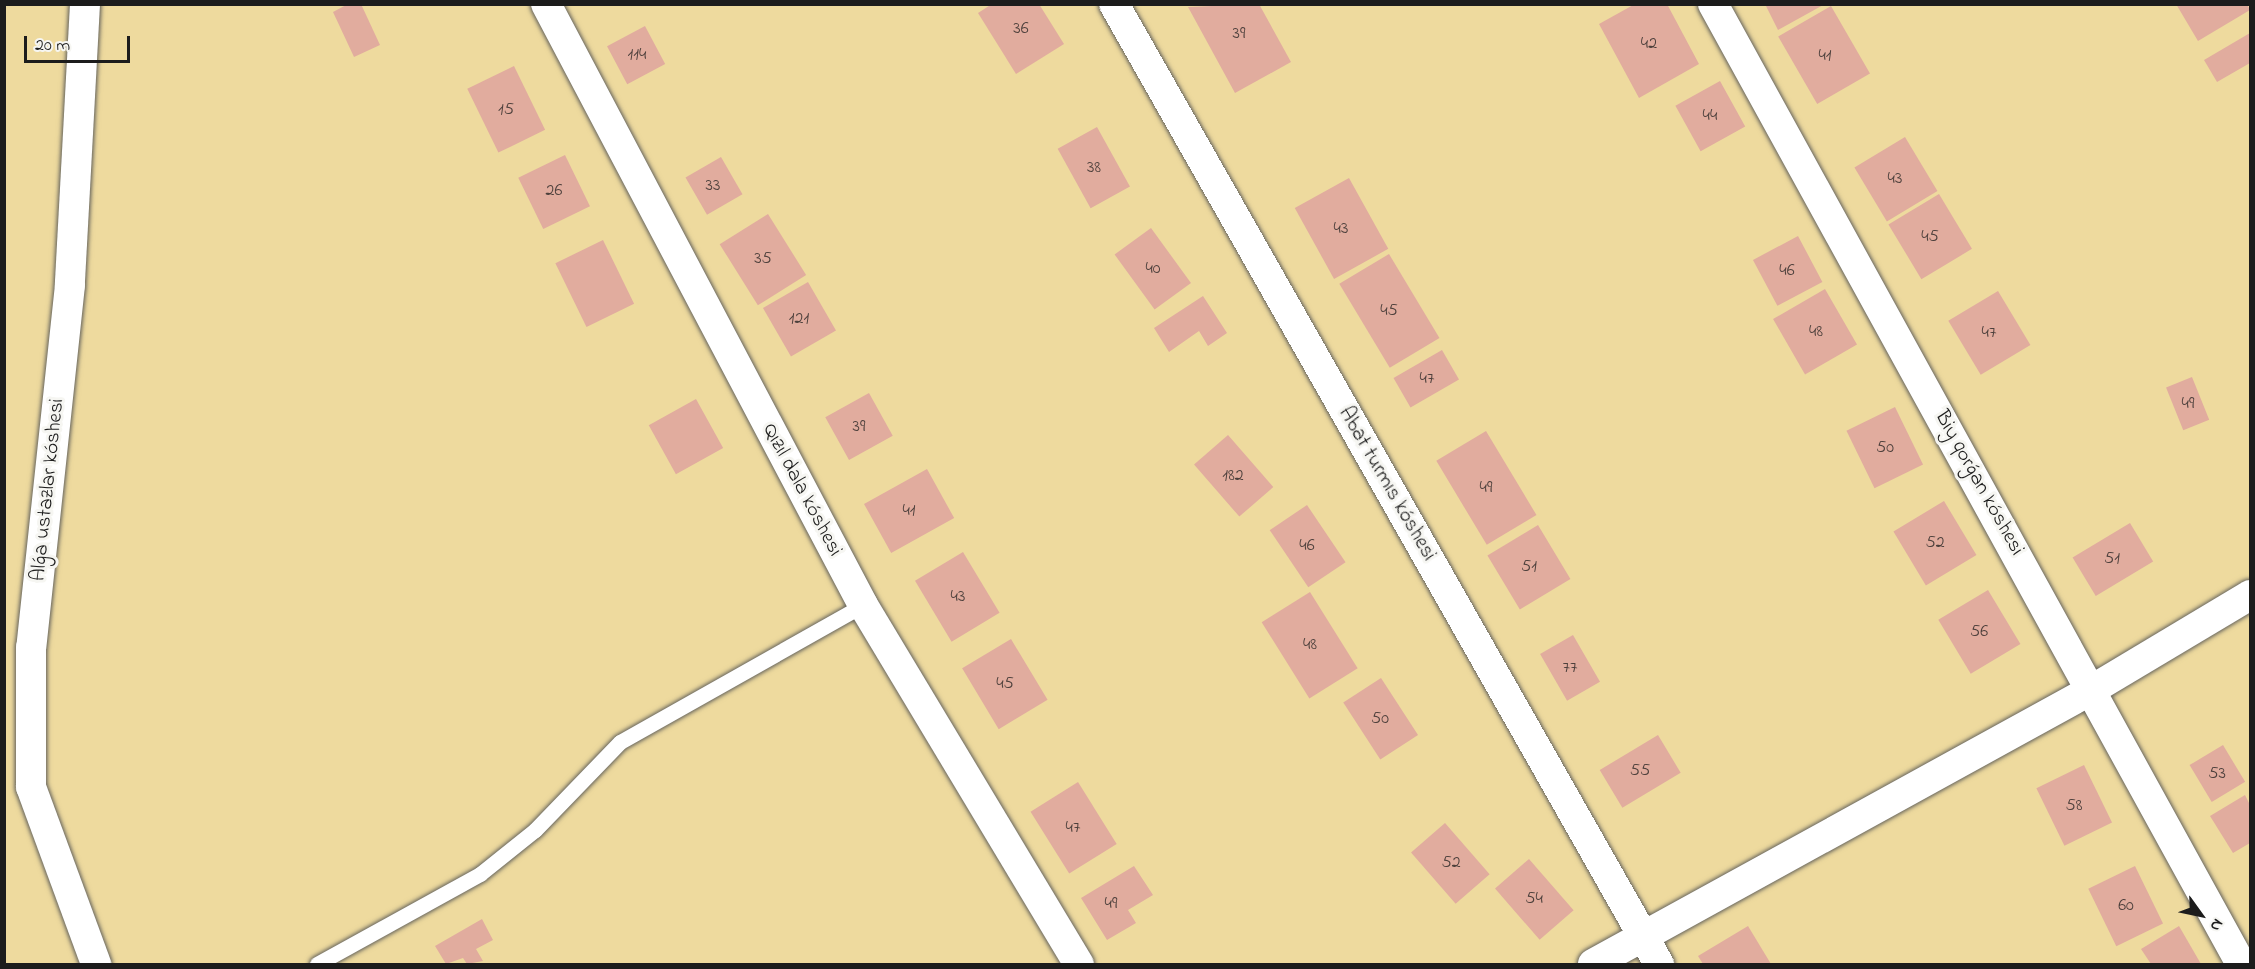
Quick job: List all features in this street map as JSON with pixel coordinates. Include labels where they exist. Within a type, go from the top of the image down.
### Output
[{"type":"street","name":"Alǵa ustazlar kóshesi","points":[[85,4],[70,285],[31,647],[31,787],[96,964]]},
{"type":"street","name":"Qızıl dala kóshesi","points":[[546,4],[863,605],[1079,964]]},
{"type":"street","name":"Abat turmıs kóshesi","points":[[1114,4],[1659,964]]},
{"type":"street","name":"Biy qorǵan kóshesi","points":[[1713,4],[2093,689],[2241,964]]},
{"type":"street","points":[[1593,964],[2093,689],[2250,595]]},
{"type":"lane","points":[[317,964],[480,874],[535,830],[620,742],[863,605]]},
{"type":"sand","points":[[5,5],[2250,5],[2250,964],[5,964]]},
{"type":"building","points":[[348,4],[361,4],[380,45],[354,57],[333,12]]},
{"type":"building","points":[[992,4],[1039,4],[1064,44],[1016,74],[978,13]]},
{"type":"building","points":[[1259,4],[1291,62],[1235,93],[1188,7]]},
{"type":"building","points":[[1635,4],[1667,4],[1699,64],[1639,98],[1599,24]]},
{"type":"building","points":[[1765,4],[1825,4],[1778,30]]},
{"type":"building","points":[[2176,4],[2247,4],[2250,10],[2198,41]]},
{"type":"building","points":[[1831,6],[1870,74],[1817,104],[1778,36]]},
{"type":"building","points":[[645,26],[665,64],[627,84],[607,46]]},
{"type":"building","points":[[2250,33],[2250,63],[2217,82],[2204,60]]},
{"type":"building","points":[[514,66],[545,130],[498,153],[467,89]]},
{"type":"building","points":[[1720,81],[1745,126],[1701,151],[1675,106]]},
{"type":"building","points":[[1097,127],[1130,186],[1091,208],[1058,149]]},
{"type":"building","points":[[1905,137],[1937,191],[1887,221],[1854,167]]},
{"type":"building","points":[[565,155],[590,206],[543,229],[518,178]]},
{"type":"building","points":[[721,157],[742,194],[707,215],[685,178]]},
{"type":"building","points":[[1349,178],[1388,249],[1334,279],[1295,208]]},
{"type":"building","points":[[1939,194],[1972,249],[1921,279],[1888,224]]},
{"type":"building","points":[[768,214],[806,275],[758,305],[720,244]]},
{"type":"building","points":[[1151,228],[1191,283],[1155,309],[1115,254]]},
{"type":"building","points":[[1798,236],[1822,282],[1777,306],[1753,260]]},
{"type":"building","points":[[603,240],[634,304],[586,327],[555,263]]},
{"type":"building","points":[[1389,254],[1439,338],[1390,368],[1339,284]]},
{"type":"building","points":[[808,282],[836,330],[791,356],[763,308]]},
{"type":"building","points":[[1825,289],[1857,344],[1805,374],[1773,319]]},
{"type":"building","points":[[1998,291],[2030,345],[1981,375],[1948,321]]},
{"type":"building","points":[[1203,296],[1227,333],[1208,346],[1199,331],[1169,352],[1154,328]]},
{"type":"building","points":[[1442,350],[1459,379],[1411,407],[1394,378]]},
{"type":"building","points":[[2192,377],[2209,420],[2183,430],[2166,387]]},
{"type":"building","points":[[869,393],[893,436],[849,460],[825,417]]},
{"type":"building","points":[[696,399],[723,448],[676,474],[649,425]]},
{"type":"building","points":[[1895,407],[1923,465],[1875,488],[1846,431]]},
{"type":"building","points":[[1486,431],[1536,515],[1487,545],[1436,461]]},
{"type":"building","points":[[1228,435],[1273,487],[1239,517],[1194,465]]},
{"type":"building","points":[[927,469],[954,518],[891,553],[864,504]]},
{"type":"building","points":[[1944,501],[1976,555],[1926,585],[1893,531]]},
{"type":"building","points":[[1307,505],[1346,562],[1308,587],[1270,530]]},
{"type":"building","points":[[2130,523],[2153,562],[2096,596],[2073,558]]},
{"type":"building","points":[[1538,525],[1570,579],[1520,609],[1487,555]]},
{"type":"building","points":[[963,552],[1000,613],[952,642],[915,581]]},
{"type":"building","points":[[1988,590],[2020,644],[1971,674],[1938,620]]},
{"type":"building","points":[[1310,592],[1358,668],[1309,699],[1262,622]]},
{"type":"building","points":[[1573,635],[1600,682],[1567,701],[1540,654]]},
{"type":"building","points":[[1011,639],[1048,700],[999,729],[962,668]]},
{"type":"building","points":[[1381,678],[1418,735],[1380,760],[1343,703]]},
{"type":"building","points":[[1658,735],[1681,773],[1622,808],[1600,770]]},
{"type":"building","points":[[2223,745],[2245,782],[2212,802],[2190,765]]},
{"type":"building","points":[[2084,765],[2112,823],[2064,846],[2036,788]]},
{"type":"building","points":[[1078,782],[1117,844],[1069,874],[1031,812]]},
{"type":"building","points":[[2245,795],[2250,805],[2250,843],[2233,853],[2210,816]]},
{"type":"building","points":[[1445,823],[1490,874],[1456,904],[1411,853]]},
{"type":"building","points":[[1529,859],[1574,910],[1540,940],[1495,889]]},
{"type":"building","points":[[1134,866],[1153,895],[1128,910],[1136,923],[1107,940],[1081,898]]},
{"type":"building","points":[[2135,866],[2163,924],[2116,946],[2088,889]]},
{"type":"building","points":[[482,919],[493,940],[476,949],[483,961],[467,964],[463,958],[446,964],[435,946]]},
{"type":"building","points":[[1748,926],[1771,964],[1703,964],[1698,956]]},
{"type":"building","points":[[2179,926],[2201,964],[2151,964],[2141,949]]}]
